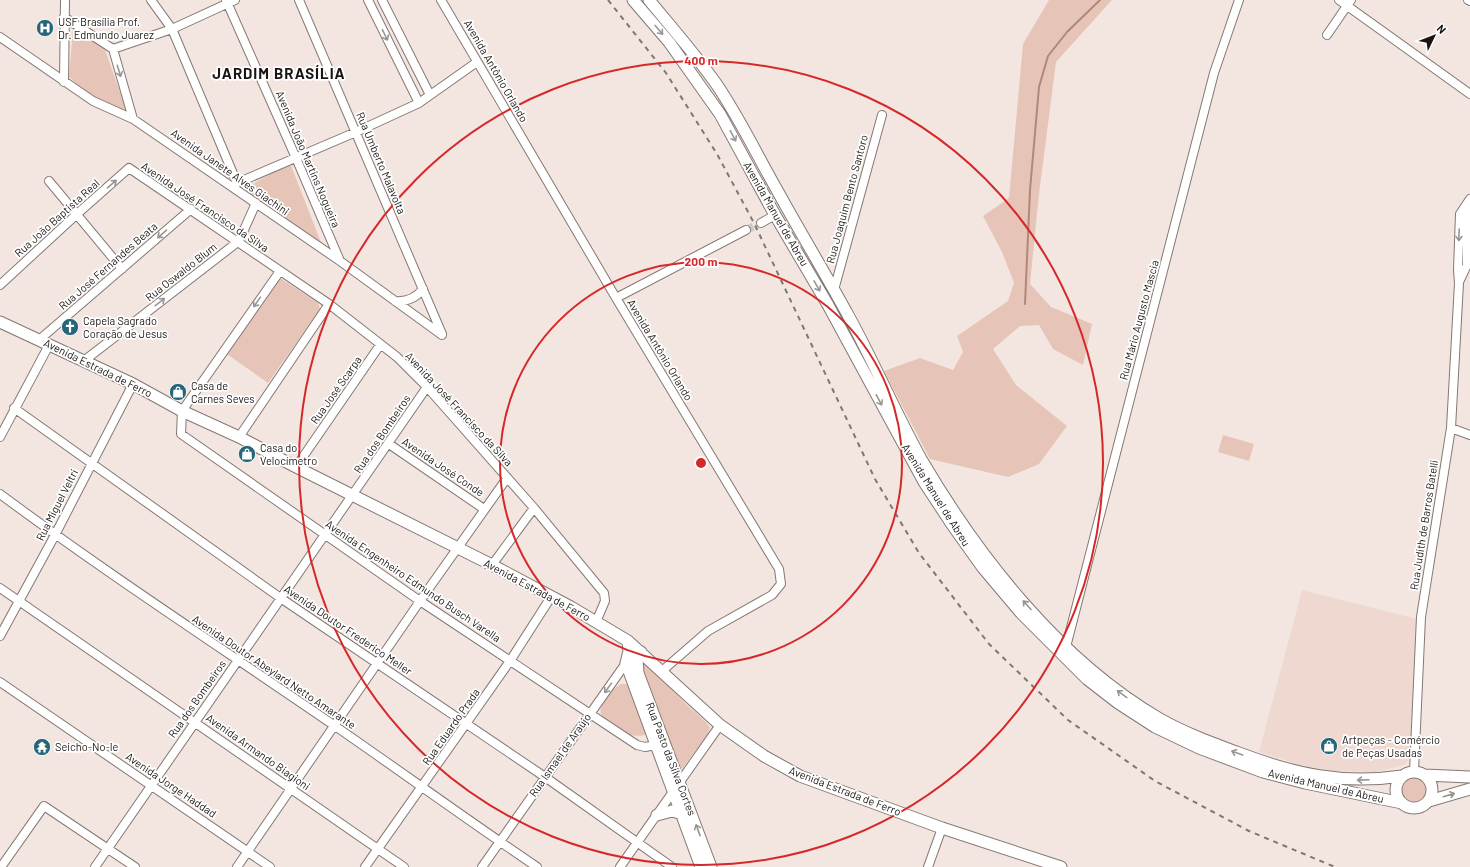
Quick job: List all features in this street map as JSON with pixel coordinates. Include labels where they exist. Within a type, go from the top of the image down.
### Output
[{"type":"main road","name":"Avenida Manuel de Abreu","points":[[634,0],[669,42],[720,114],[775,215],[828,305],[924,482],[983,568],[1021,614],[1081,674],[1118,703],[1155,727],[1198,748],[1263,772],[1305,783],[1402,803]]},
{"type":"main road","name":"Avenida Manuel de Abreu","points":[[648,0],[716,84],[746,130],[775,187],[834,290],[921,457],[948,501],[981,550],[1017,594],[1066,647],[1103,680],[1132,701],[1161,720],[1200,739],[1292,771],[1320,777],[1363,780],[1402,776]]},
{"type":"main road","name":"Avenida Estrada de Ferro","points":[[0,322],[85,360],[386,511],[492,565],[596,622],[628,641],[720,725],[764,756],[800,776],[942,828],[1061,867]]},
{"type":"main road","name":"Rua Ismael de Araújo","points":[[626,663],[629,652],[628,641]]},
{"type":"main road","name":"Rua Pasto da Silva Cortes","points":[[641,652],[637,658],[638,673],[677,786],[711,867]]},
{"type":"main road","name":"Rua Pasto da Silva Cortes","points":[[626,663],[656,745],[677,786],[683,814],[701,867]]},
{"type":"main road","points":[[1470,777],[1425,775],[1414,771],[1402,776],[1396,789],[1397,797],[1402,803],[1407,806],[1419,807],[1429,801],[1470,789]]},
{"type":"main road","points":[[1425,775],[1432,787],[1429,801]]},
{"type":"main road","points":[[657,815],[672,811],[683,814]]},
{"type":"street","points":[[64,82],[65,0]]},
{"type":"street","points":[[151,0],[172,29],[235,185],[419,103],[477,62]]},
{"type":"street","name":"Rua Umberto Malavolta","points":[[300,0],[442,335]]},
{"type":"street","points":[[368,0],[419,103]]},
{"type":"street","points":[[382,0],[430,94]]},
{"type":"street","name":"Avenida Antônio Orlando","points":[[441,0],[616,298],[779,570],[781,584],[772,595],[708,631],[662,672]]},
{"type":"street","name":"Rua Mário Augusto Mascia","points":[[1066,647],[1214,73],[1238,0]]},
{"type":"street","points":[[1339,0],[1348,3],[1470,94]]},
{"type":"street","points":[[113,49],[172,29],[230,1]]},
{"type":"street","name":"Avenida João Martins Nogueira","points":[[230,1],[340,261]]},
{"type":"street","points":[[1327,35],[1348,3]]},
{"type":"street","points":[[64,17],[113,49],[133,119]]},
{"type":"street","name":"Avenida Janete Alves Giachini","points":[[0,37],[93,102],[133,119],[235,185],[256,203],[340,261],[442,335]]},
{"type":"street","name":"Rua Joaquim Bento Santoro","points":[[834,290],[882,115]]},
{"type":"street","name":"Avenida José Francisco da Silva","points":[[129,168],[191,208],[280,271],[330,304],[397,358],[427,388],[534,508],[604,593],[605,602],[596,622]]},
{"type":"street","name":"Rua João Baptista Real","points":[[0,285],[129,168]]},
{"type":"street","points":[[49,181],[122,269]]},
{"type":"street","name":"Rua Judith de Barros Batelli","points":[[1414,771],[1421,617],[1451,428],[1459,283],[1460,214],[1470,199]]},
{"type":"street","name":"Rua Oswaldo Blum","points":[[85,360],[238,241],[256,203]]},
{"type":"street","name":"Rua José Fernandes Beata","points":[[39,340],[191,208]]},
{"type":"street","name":"Rua Judith de Barros Batelli","points":[[1459,283],[1467,265],[1467,216],[1470,211]]},
{"type":"street","points":[[761,223],[775,215]]},
{"type":"street","points":[[616,298],[746,230]]},
{"type":"street","points":[[182,410],[280,271]]},
{"type":"street","points":[[395,301],[402,301],[414,297],[423,288]]},
{"type":"street","points":[[238,437],[330,304]]},
{"type":"street","points":[[0,437],[14,408],[49,345]]},
{"type":"street","name":"Rua José Scarpa","points":[[296,467],[380,345]]},
{"type":"street","name":"Rua Miguel Veltri","points":[[0,636],[55,535],[91,462],[133,384]]},
{"type":"street","name":"Rua dos Bombeiros","points":[[96,867],[237,661],[354,496],[427,388]]},
{"type":"street","name":"Avenida Doutor Frederico Meller","points":[[14,408],[282,599],[467,723],[638,841],[672,867]]},
{"type":"street","name":"Avenida Engenheiro Edmundo Busch Varella","points":[[182,410],[181,434],[420,600],[637,745],[645,747],[656,745]]},
{"type":"street","points":[[1451,428],[1470,435]]},
{"type":"street","name":"Avenida José Conde","points":[[389,444],[484,508]]},
{"type":"street","points":[[236,867],[335,726],[420,600],[458,549],[484,508],[507,478]]},
{"type":"street","name":"Avenida Doutor Abeylard Netto Amarante","points":[[0,494],[55,535],[237,661],[335,726],[537,867]]},
{"type":"street","points":[[492,565],[534,508]]},
{"type":"street","name":"Avenida Armando Biagioni","points":[[0,588],[404,867]]},
{"type":"street","name":"Rua Eduardo Prada","points":[[366,867],[510,661],[551,597]]},
{"type":"street","name":"Rua Ismael de Araújo","points":[[482,867],[626,663]]},
{"type":"street","name":"Avenida Jorge Haddad","points":[[0,682],[270,867]]},
{"type":"street","points":[[620,867],[720,725]]},
{"type":"street","points":[[1,867],[44,806],[135,867]]},
{"type":"street","points":[[928,867],[942,828]]},
{"type":"shaded area","points":[[1049,0],[1112,0],[1056,62],[1039,194],[1030,284],[1051,307],[1092,324],[1083,365],[1053,349],[1039,325],[1020,326],[993,349],[1016,385],[1067,426],[1039,464],[1008,477],[930,459],[884,371],[920,358],[953,370],[963,352],[957,336],[1008,301],[1014,283],[1002,252],[983,216],[1009,198],[1023,44]]},
{"type":"shaded area","points":[[73,29],[104,47],[127,112],[93,98],[69,77]]},
{"type":"shaded area","points":[[290,163],[322,245],[244,189]]},
{"type":"shaded area","points":[[280,278],[318,303],[320,309],[268,383],[224,352]]},
{"type":"shaded area","points":[[1223,435],[1254,444],[1249,461],[1218,452]]},
{"type":"shaded area","points":[[1302,590],[1417,619],[1410,756],[1407,763],[1401,766],[1375,772],[1331,771],[1300,765],[1259,752]]},
{"type":"shaded area","points":[[645,662],[687,705],[706,722],[710,728],[707,735],[682,769],[678,766],[642,669],[641,663]]},
{"type":"shaded area","points":[[621,684],[628,684],[647,734],[634,736],[621,732],[610,724],[601,714],[602,706],[606,697]]},
{"type":"shaded area","points":[[1416,777],[1426,781],[1430,791],[1426,801],[1416,805],[1406,801],[1402,791],[1406,781]]},
{"type":"waterway","points":[[1025,304],[1030,190],[1039,87],[1048,56],[1067,32],[1100,0]]},
{"type":"tunnel","points":[[746,230],[761,223]]},
{"type":"railway","points":[[608,0],[666,73],[717,154],[754,223],[875,479],[919,553],[989,644],[1068,720],[1155,781],[1249,831],[1335,867]]},
{"type":"place","name":"USF Brasília Prof. Dr. Edmundo Juarez","points":[[45,28]]},
{"type":"place","name":"Capela Sagrado Coração de Jesus","points":[[70,327]]},
{"type":"place","name":"Casa de Carnes Seves","points":[[178,392]]},
{"type":"place","name":"Casa do Velocímetro","points":[[247,454]]},
{"type":"place","name":"Artpeças - Comércio de Peças Usadas","points":[[1329,746]]},
{"type":"place","name":"Seicho-No-Ie","points":[[42,747]]},
{"type":"district","name":"JARDIM BRASÍLIA","points":[[279,74]]}]
